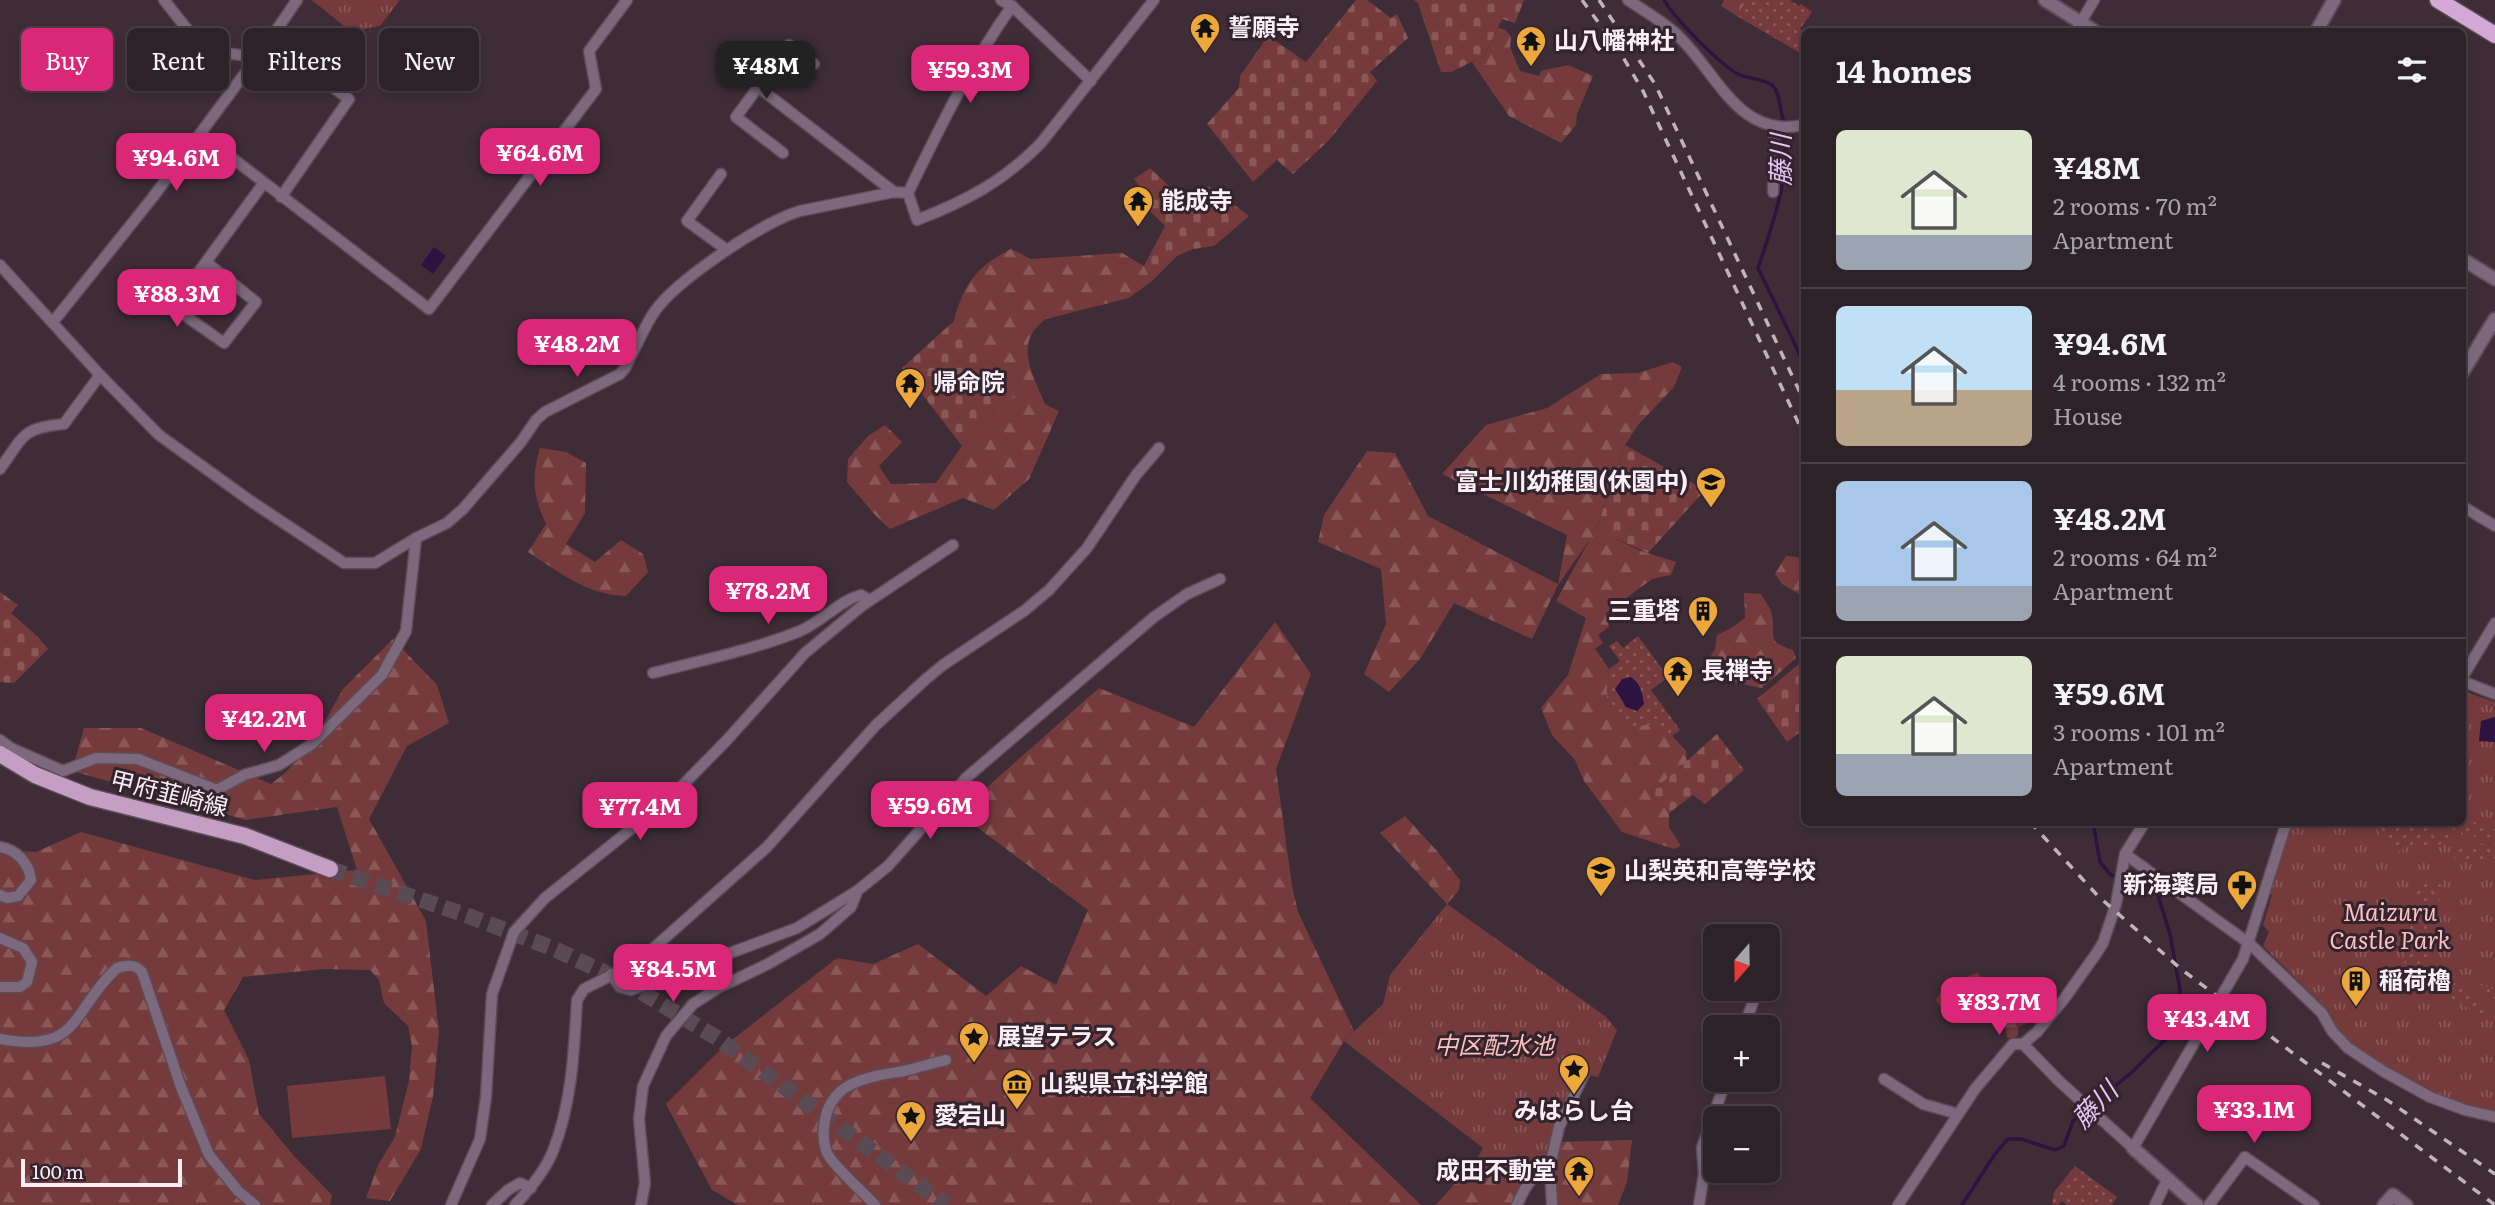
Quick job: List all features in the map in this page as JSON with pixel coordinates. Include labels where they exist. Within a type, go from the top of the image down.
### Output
[{"type":"highway","points":[[2438,0],[2495,35]]},
{"type":"main road","name":"甲府韮崎線","points":[[0,754],[35,775],[90,797],[245,836],[330,869]]},
{"type":"street","points":[[164,0],[193,36],[212,51],[243,55]]},
{"type":"street","points":[[278,28],[297,0]]},
{"type":"street","points":[[201,134],[429,309],[596,89],[589,51],[627,0]]},
{"type":"street","points":[[1001,0],[1013,6],[1091,80]]},
{"type":"street","points":[[1013,6],[977,62],[931,144],[908,193],[917,220],[980,192],[1024,160],[1154,0]]},
{"type":"street","points":[[1628,0],[1673,31],[1721,88],[1751,118],[1775,128],[1801,125]]},
{"type":"street","points":[[2045,0],[2078,27],[2094,0]]},
{"type":"street","points":[[2318,28],[2334,0]]},
{"type":"street","points":[[783,153],[736,117],[789,45],[814,64]]},
{"type":"street","points":[[53,322],[201,134],[243,76]]},
{"type":"street","points":[[758,87],[894,192]]},
{"type":"street","points":[[281,197],[349,99],[338,91]]},
{"type":"street","points":[[1773,192],[1775,128]]},
{"type":"street","points":[[721,174],[687,221],[727,250]]},
{"type":"street","points":[[206,262],[256,302],[224,343],[173,307],[206,262],[264,184]]},
{"type":"street","points":[[0,265],[100,375],[159,435],[251,502],[344,563],[375,563],[447,523],[463,509],[545,412],[620,374],[654,312],[664,300],[677,287],[727,250],[787,215],[894,192],[908,193]]},
{"type":"street","points":[[2466,261],[2495,279]]},
{"type":"street","points":[[2466,366],[2495,319]]},
{"type":"street","points":[[0,469],[27,431],[40,426],[64,424],[100,375]]},
{"type":"street","points":[[516,1205],[531,1188],[553,1152],[572,1078],[577,1000],[584,989],[638,962],[767,847],[876,725],[926,679],[1024,611],[1049,590],[1087,548],[1136,475],[1159,448]]},
{"type":"street","points":[[2466,508],[2495,526]]},
{"type":"street","points":[[0,740],[63,771],[96,758],[138,759],[217,790],[244,775],[279,765],[312,744],[382,674],[392,658],[406,631],[416,538]]},
{"type":"street","points":[[451,1205],[480,1139],[486,1097],[492,994],[514,932],[545,898],[657,810],[726,741],[805,653],[870,600],[953,545]]},
{"type":"street","points":[[611,974],[620,987],[631,990],[797,928],[857,891],[888,866],[966,778],[1154,617],[1187,594],[1220,579]]},
{"type":"street","points":[[653,673],[772,641],[827,617],[848,599],[861,595],[870,600]]},
{"type":"street","points":[[2466,673],[2495,623]]},
{"type":"street","points":[[2466,682],[2495,694]]},
{"type":"street","points":[[1898,1205],[1975,1089],[2013,1044],[2024,1044],[2037,1032],[2103,943],[2116,904],[2125,855],[2143,826]]},
{"type":"street","points":[[2133,1148],[2206,1026],[2249,944],[2286,826]]},
{"type":"street","points":[[0,847],[18,855],[30,871],[31,880],[18,895],[7,898],[0,895]]},
{"type":"street","points":[[2125,855],[2249,944],[2322,1013],[2332,1031],[2348,1048],[2384,1072],[2430,1097],[2465,1110],[2495,1117]]},
{"type":"street","points":[[641,1205],[645,1183],[639,1119],[643,1086],[666,1036],[693,1004],[820,934],[851,907],[857,891]]},
{"type":"street","points":[[0,938],[23,948],[32,962],[27,982],[20,987],[0,987]]},
{"type":"street","points":[[0,1039],[34,1044],[53,1038],[71,1026],[117,968],[133,966],[139,969],[181,1087],[209,1155],[238,1191],[255,1205]]},
{"type":"street","points":[[2024,1044],[2093,1112],[2197,1205]]},
{"type":"street","points":[[875,1205],[829,1156],[823,1138],[830,1104],[838,1093],[855,1082],[881,1073],[905,1071],[946,1060]]},
{"type":"street","points":[[1552,1205],[1549,1166],[1559,1127],[1584,1074]]},
{"type":"street","points":[[1884,1079],[1923,1104],[1958,1114]]},
{"type":"street","points":[[1699,1205],[1704,1174],[1702,1148],[1722,1092]]},
{"type":"street","points":[[2208,1205],[2245,1157],[2314,1205]]},
{"type":"street","points":[[1517,1205],[1526,1184],[1537,1172],[1549,1166]]},
{"type":"street","points":[[2155,1205],[2167,1180]]},
{"type":"street","points":[[492,1205],[513,1186],[520,1183],[531,1188]]},
{"type":"street","points":[[2384,1205],[2393,1195],[2406,1205]]},
{"type":"green space","points":[[312,0],[400,0],[380,26],[346,28]]},
{"type":"green space","points":[[1356,0],[1367,0],[1391,18],[1397,14],[1408,38],[1370,72],[1377,81],[1329,140],[1293,174],[1277,160],[1253,182],[1207,124],[1239,88],[1240,76],[1268,36],[1306,62]]},
{"type":"green space","points":[[1414,0],[1524,0],[1515,23],[1502,19],[1484,56],[1451,72],[1441,72],[1418,3]]},
{"type":"green space","points":[[1724,0],[1747,0],[1737,16],[1721,6]]},
{"type":"green space","points":[[1747,0],[1790,0],[1812,12],[1800,29],[1801,53],[1737,16]]},
{"type":"green space","points":[[1498,28],[1506,30],[1511,37],[1510,47],[1520,71],[1539,76],[1541,71],[1568,65],[1593,76],[1577,114],[1576,125],[1561,143],[1509,116],[1472,62],[1484,56]]},
{"type":"green space","points":[[1150,168],[1191,207],[1209,186],[1249,216],[1214,246],[1193,249],[1177,256],[1152,281],[1144,266],[1165,226],[1147,208],[1146,195],[1134,179]]},
{"type":"green space","points":[[1011,249],[1031,259],[1122,253],[1144,266],[1152,281],[1129,298],[1046,319],[1036,328],[1028,349],[1031,370],[1045,404],[1059,411],[1029,479],[994,510],[963,498],[890,529],[847,482],[848,459],[868,436],[885,425],[902,442],[879,466],[891,484],[936,483],[962,446],[1019,392],[954,321],[962,297],[973,278],[989,262]]},
{"type":"green space","points":[[954,321],[1019,392],[962,446],[902,368]]},
{"type":"green space","points":[[1673,362],[1682,367],[1674,387],[1638,425],[1625,445],[1596,529],[1638,550],[1676,562],[1671,575],[1652,579],[1606,613],[1609,627],[1598,635],[1603,643],[1595,649],[1609,669],[1606,707],[1646,723],[1663,726],[1686,751],[1687,761],[1651,793],[1669,813],[1669,827],[1681,846],[1674,849],[1622,832],[1584,781],[1575,760],[1552,735],[1541,708],[1568,675],[1586,618],[1556,601],[1590,539],[1558,585],[1532,639],[1454,603],[1420,659],[1389,692],[1364,674],[1386,624],[1381,569],[1318,542],[1324,515],[1367,451],[1395,453],[1428,516],[1558,584],[1567,535],[1442,474],[1486,425],[1547,408],[1601,374],[1638,373]]},
{"type":"green space","points":[[1625,445],[1705,490],[1648,553],[1596,530]]},
{"type":"green space","points":[[540,448],[566,452],[586,463],[585,513],[566,544],[595,562],[621,540],[643,554],[648,572],[626,596],[599,592],[587,587],[528,552],[546,524],[538,505],[535,487],[535,469]]},
{"type":"green space","points":[[1786,556],[1797,557],[1801,560],[1801,593],[1782,584],[1775,574]]},
{"type":"green space","points":[[0,592],[18,605],[11,613],[48,649],[14,683],[0,682]]},
{"type":"green space","points":[[1744,593],[1761,594],[1771,612],[1775,641],[1793,650],[1796,658],[1762,688],[1722,680],[1709,659],[1715,649],[1717,635],[1745,618]]},
{"type":"green space","points":[[1275,622],[1311,674],[1276,769],[1292,886],[1298,912],[1354,1031],[1344,1041],[1310,1098],[1421,1205],[738,1205],[712,1190],[666,1104],[723,1047],[837,958],[873,964],[918,944],[986,996],[1021,966],[1056,985],[1088,910],[958,813],[1099,688],[1194,727]]},
{"type":"green space","points":[[1638,636],[1668,677],[1651,690],[1680,730],[1672,736],[1655,725],[1635,729],[1621,721],[1606,706],[1609,669],[1620,661],[1609,646],[1617,641],[1623,648]]},
{"type":"green space","points":[[393,639],[437,685],[449,723],[407,746],[369,819],[426,921],[439,1032],[433,1096],[421,1149],[390,1201],[366,1198],[378,1165],[395,1137],[409,1081],[412,1046],[408,1026],[384,1003],[379,980],[370,970],[324,969],[243,977],[224,1010],[249,1060],[259,1114],[294,1156],[332,1195],[330,1205],[0,1205],[0,850],[36,852],[81,832],[255,880],[357,870],[337,807],[246,820],[72,771],[84,728],[141,728],[271,784],[312,744],[343,689]]},
{"type":"green space","points":[[1801,662],[1801,731],[1787,742],[1757,699]]},
{"type":"green space","name":"Maizuru Castle Park","points":[[2466,692],[2495,702],[2495,1112],[2426,1090],[2360,1051],[2342,1035],[2328,1017],[2329,1011],[2263,946],[2269,932],[2263,925],[2272,895],[2269,892],[2285,827],[2466,826]]},
{"type":"green space","points":[[1717,734],[1744,770],[1705,804],[1693,795],[1669,813],[1651,793]]},
{"type":"green space","points":[[1405,816],[1460,880],[1459,890],[1447,904],[1380,833]]},
{"type":"green space","points":[[2466,819],[2495,829],[2495,838],[2471,836],[2445,826],[2466,826]]},
{"type":"green space","points":[[2375,826],[2425,826],[2460,839],[2448,844],[2404,846],[2402,852],[2388,848]]},
{"type":"green space","points":[[2471,844],[2495,844],[2495,859],[2454,859],[2455,848]]},
{"type":"green space","points":[[2443,881],[2425,969],[2471,990],[2495,1013],[2495,1018],[2482,1016],[2413,976],[2406,968],[2404,961],[2418,888],[2427,883]]},
{"type":"green space","name":"中区配水池","points":[[1447,904],[1605,1016],[1617,1030],[1598,1077],[1584,1074],[1559,1127],[1549,1166],[1537,1172],[1483,1148],[1344,1041],[1383,1004],[1390,975]]},
{"type":"green space","points":[[1977,973],[1999,991],[2007,983],[2024,993],[2031,1003],[2027,1010],[2026,1024],[2018,1027],[2018,1035],[2012,1039],[2007,1037],[2004,1021],[1991,999],[1983,994],[1975,983],[1971,981],[1952,999],[1948,1007],[1940,1006],[1936,1000],[1948,987]]},
{"type":"green space","points":[[2466,977],[2495,990],[2495,1005],[2465,979]]},
{"type":"green space","points":[[385,1076],[391,1129],[292,1138],[287,1086]]},
{"type":"green space","points":[[1632,1140],[1627,1182],[1618,1205],[1552,1205],[1556,1142]]},
{"type":"green space","points":[[1483,1148],[1537,1172],[1517,1205],[1436,1205],[1478,1157]]},
{"type":"green space","points":[[2075,1166],[2117,1197],[2112,1205],[2067,1205],[2062,1201],[2058,1205],[2052,1204],[2054,1192]]},
{"type":"shaded area","points":[[434,247],[446,256],[433,274],[421,265]]},
{"type":"shaded area","points":[[1631,677],[1642,692],[1644,704],[1637,711],[1626,707],[1615,689],[1622,679]]},
{"type":"shaded area","points":[[2495,717],[2495,742],[2479,741],[2481,721]]},
{"type":"shaded area","points":[[1971,981],[1978,986],[1984,998],[1979,1008],[1971,1014],[1948,1007],[1952,999]]},
{"type":"waterway","name":"藤川","points":[[1664,0],[1686,28],[1728,67],[1740,75],[1772,85],[1777,93],[1784,131],[1784,171],[1777,209],[1758,268],[1801,357]]},
{"type":"waterway","name":"藤川","points":[[1962,1205],[2008,1139],[2021,1139],[2055,1150],[2064,1146],[2073,1121],[2132,1072],[2173,1032],[2180,990],[2170,934],[2156,889],[2141,881],[2111,875],[2100,862],[2094,826]]},
{"type":"tunnel","points":[[330,869],[463,914],[552,948],[625,982],[717,1038],[947,1205]]},
{"type":"railway","points":[[1582,0],[1620,52],[1643,91],[1801,429]]},
{"type":"railway","points":[[1599,0],[1655,84],[1801,395]]},
{"type":"railway","points":[[2034,826],[2098,896],[2181,969],[2495,1205]]},
{"type":"railway","points":[[2322,1063],[2387,1100],[2495,1174]]},
{"type":"place","name":"誓願寺","points":[[1205,55]]},
{"type":"place","name":"山八幡神社","points":[[1531,68]]},
{"type":"place","name":"能成寺","points":[[1138,228]]},
{"type":"place","name":"帰命院","points":[[910,410]]},
{"type":"place","name":"富士川幼稚園(休園中)","points":[[1711,509]]},
{"type":"place","name":"三重塔","points":[[1703,638]]},
{"type":"place","name":"長禅寺","points":[[1678,698]]},
{"type":"place","name":"山梨英和高等学校","points":[[1601,898]]},
{"type":"place","name":"新海薬局","points":[[2242,912]]},
{"type":"place","name":"稲荷櫓","points":[[2356,1008]]},
{"type":"place","name":"展望テラス","points":[[974,1064]]},
{"type":"place","name":"みはらし台","points":[[1574,1096]]},
{"type":"place","name":"山梨県立科学館","points":[[1017,1111]]},
{"type":"place","name":"愛宕山","points":[[911,1143]]},
{"type":"place","name":"成田不動堂","points":[[1579,1198]]}]
